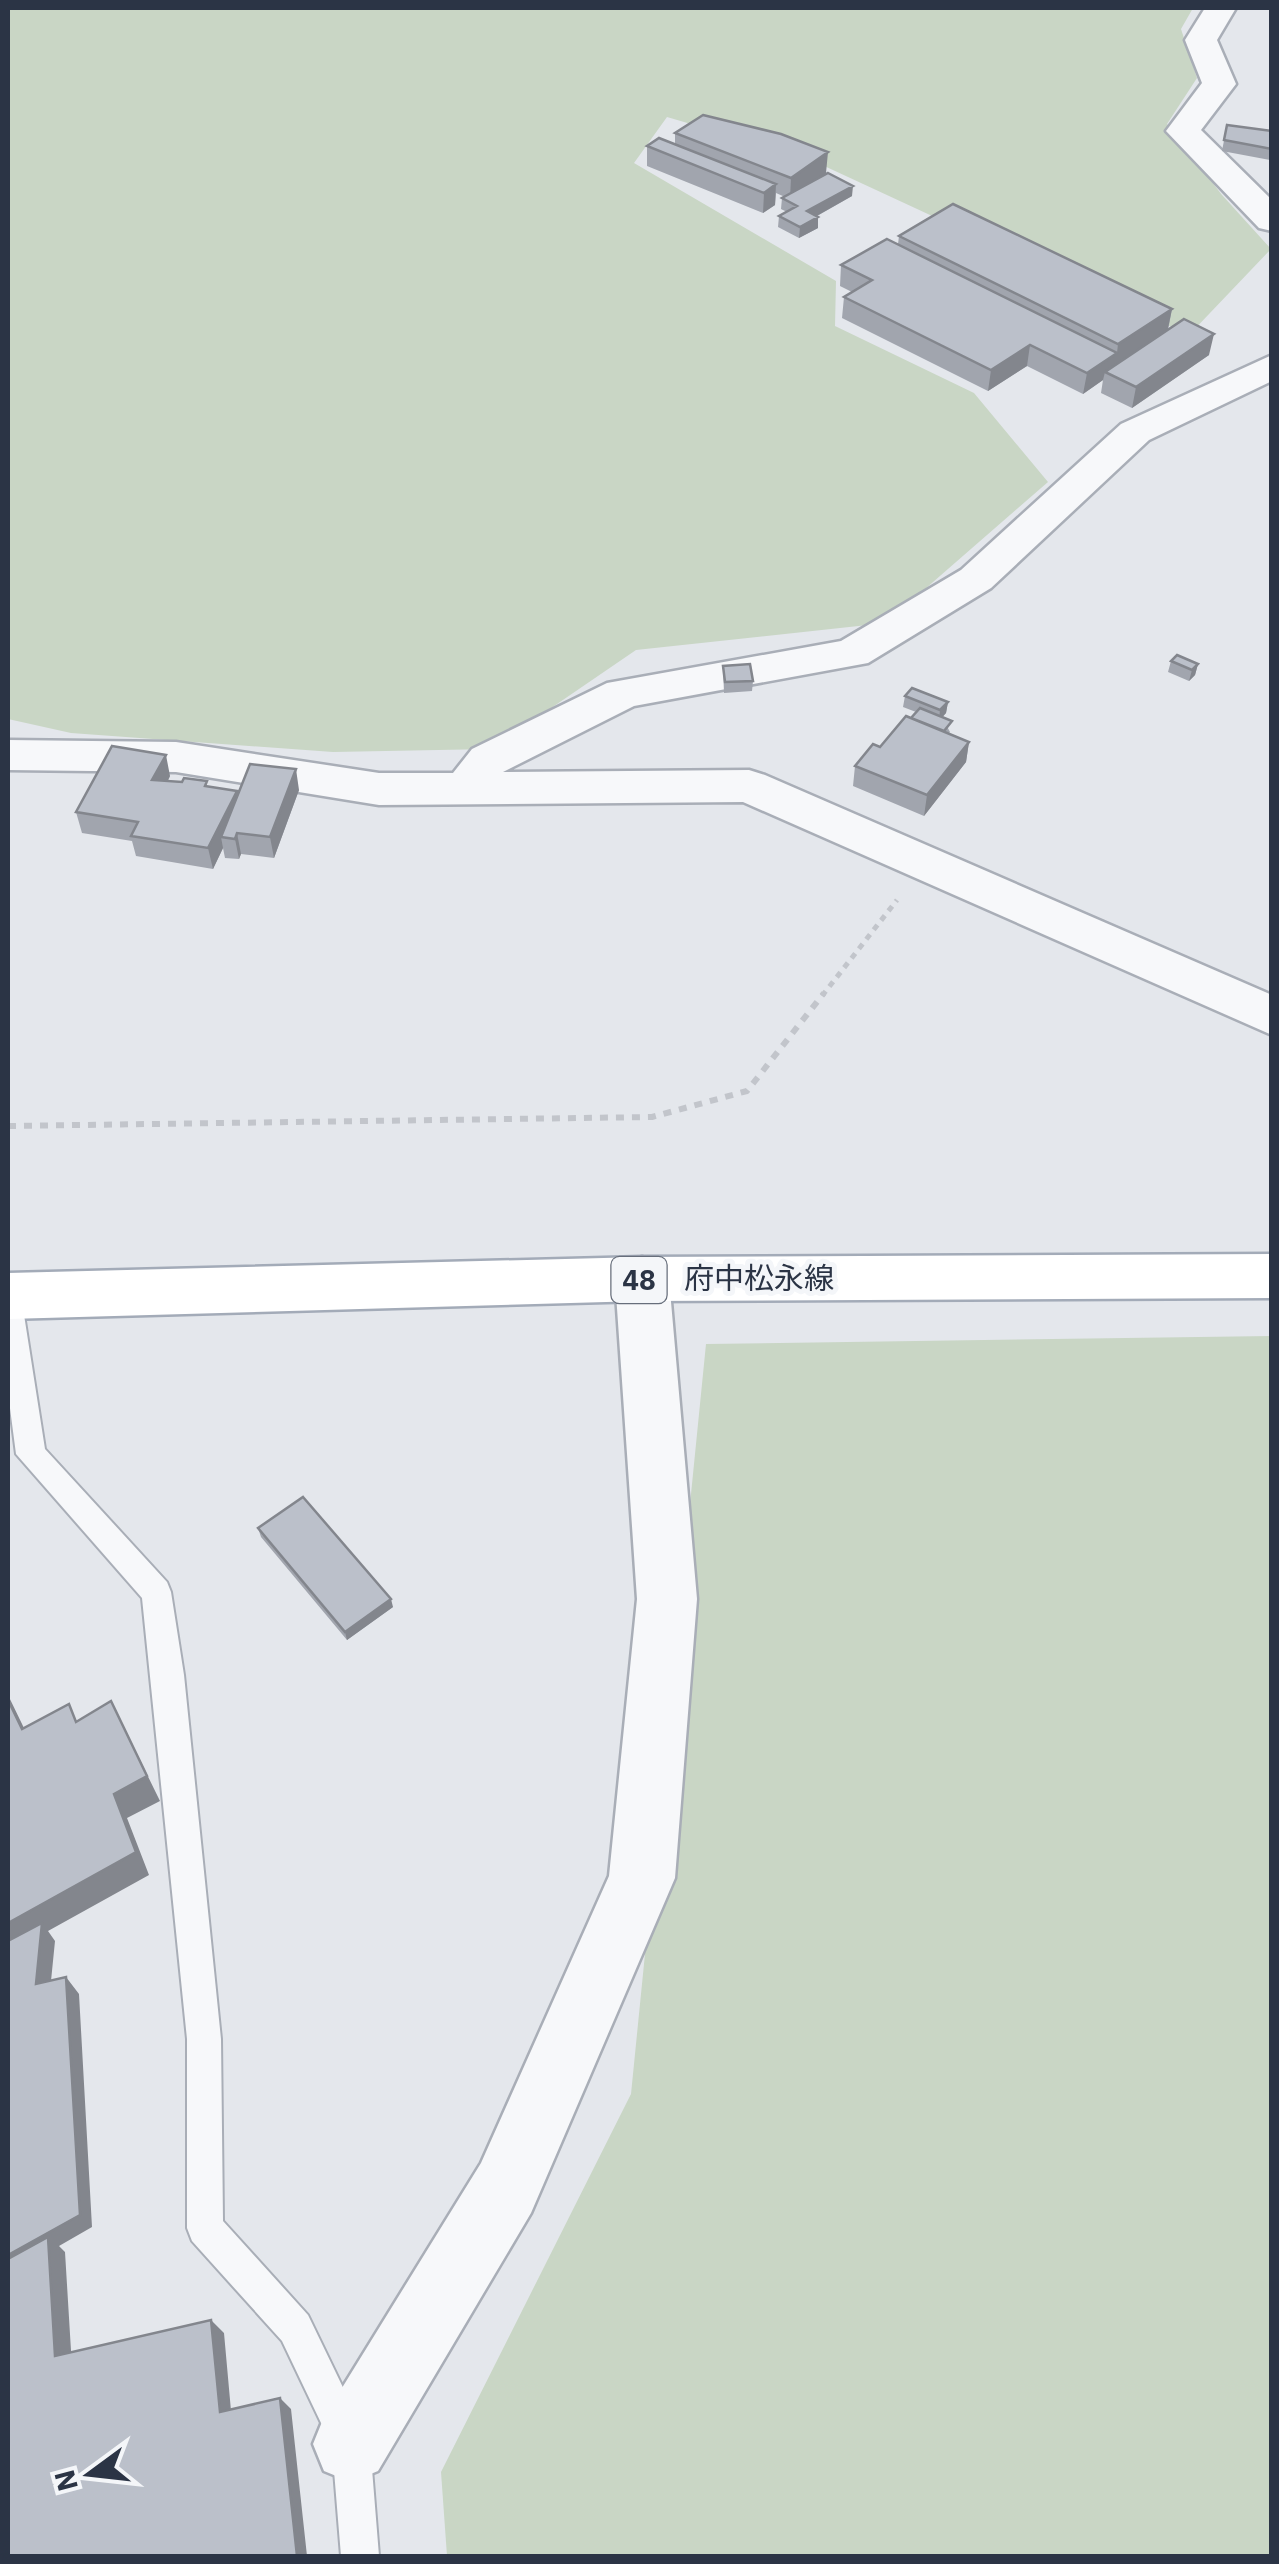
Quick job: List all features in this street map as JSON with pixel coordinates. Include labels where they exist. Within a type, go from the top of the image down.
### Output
[{"type":"main road","name":"府中松永線","points":[[8,1299],[642,1280],[1272,1276]]},
{"type":"street","points":[[1220,8],[1201,40],[1220,84],[1183,131],[1272,220]]},
{"type":"street","points":[[466,788],[488,760],[623,693],[853,653],[976,579],[1135,432],[1272,366]]},
{"type":"street","points":[[8,755],[176,757],[379,788],[749,786],[1272,1016]]},
{"type":"street","points":[[351,2444],[506,2188],[642,1878],[667,1599],[642,1280]]},
{"type":"lane","points":[[8,1299],[31,1454],[156,1592],[168,1675],[204,2039],[205,2228],[294,2328],[351,2444],[360,2556]]},
{"type":"path","points":[[8,1126],[652,1117],[748,1091],[925,864]]},
{"type":"green space","points":[[8,8],[1193,8],[1181,29],[1197,78],[1167,124],[1222,195],[1271,249],[1189,335],[807,158],[667,117],[634,163],[836,281],[835,326],[974,393],[1048,482],[886,623],[636,650],[491,749],[333,752],[71,733],[8,719]]},
{"type":"green space","points":[[1271,1336],[1271,2556],[447,2556],[441,2472],[631,2094],[706,1344]]},
{"type":"building","points":[[703,115],[781,134],[828,152],[791,178],[675,133]]},
{"type":"building","points":[[1227,125],[1272,131],[1272,149],[1224,140]]},
{"type":"building","points":[[659,138],[776,184],[764,193],[647,146]]},
{"type":"building","points":[[828,173],[853,186],[807,211],[818,217],[800,227],[779,216],[797,206],[782,198]]},
{"type":"building","points":[[953,204],[1172,309],[1118,344],[899,236]]},
{"type":"building","points":[[887,239],[1117,353],[1087,373],[1030,345],[991,370],[844,297],[872,280],[841,265]]},
{"type":"building","points":[[1184,319],[1214,334],[1136,387],[1105,372]]},
{"type":"building","points":[[1177,655],[1198,664],[1192,670],[1171,661]]},
{"type":"building","points":[[750,664],[753,681],[725,682],[723,666]]},
{"type":"building","points":[[912,688],[948,702],[940,710],[905,696]]},
{"type":"building","points":[[920,708],[952,721],[944,731],[911,718]]},
{"type":"building","points":[[906,716],[969,742],[927,795],[855,766],[873,744],[880,747]]},
{"type":"building","points":[[112,746],[166,755],[152,780],[182,782],[184,778],[237,791],[208,848],[131,836],[138,822],[76,812]]},
{"type":"building","points":[[250,764],[296,769],[270,837],[237,833],[235,839],[221,837]]},
{"type":"building","points":[[303,1497],[391,1599],[345,1632],[258,1528]]},
{"type":"building","points":[[8,1700],[22,1729],[69,1704],[76,1722],[111,1701],[147,1776],[114,1794],[136,1852],[8,1923]]},
{"type":"building","points":[[42,1923],[36,1984],[66,1977],[80,2215],[8,2255],[8,1941]]},
{"type":"building","points":[[48,2237],[55,2356],[211,2320],[220,2412],[280,2398],[297,2556],[8,2556],[8,2259]]}]
